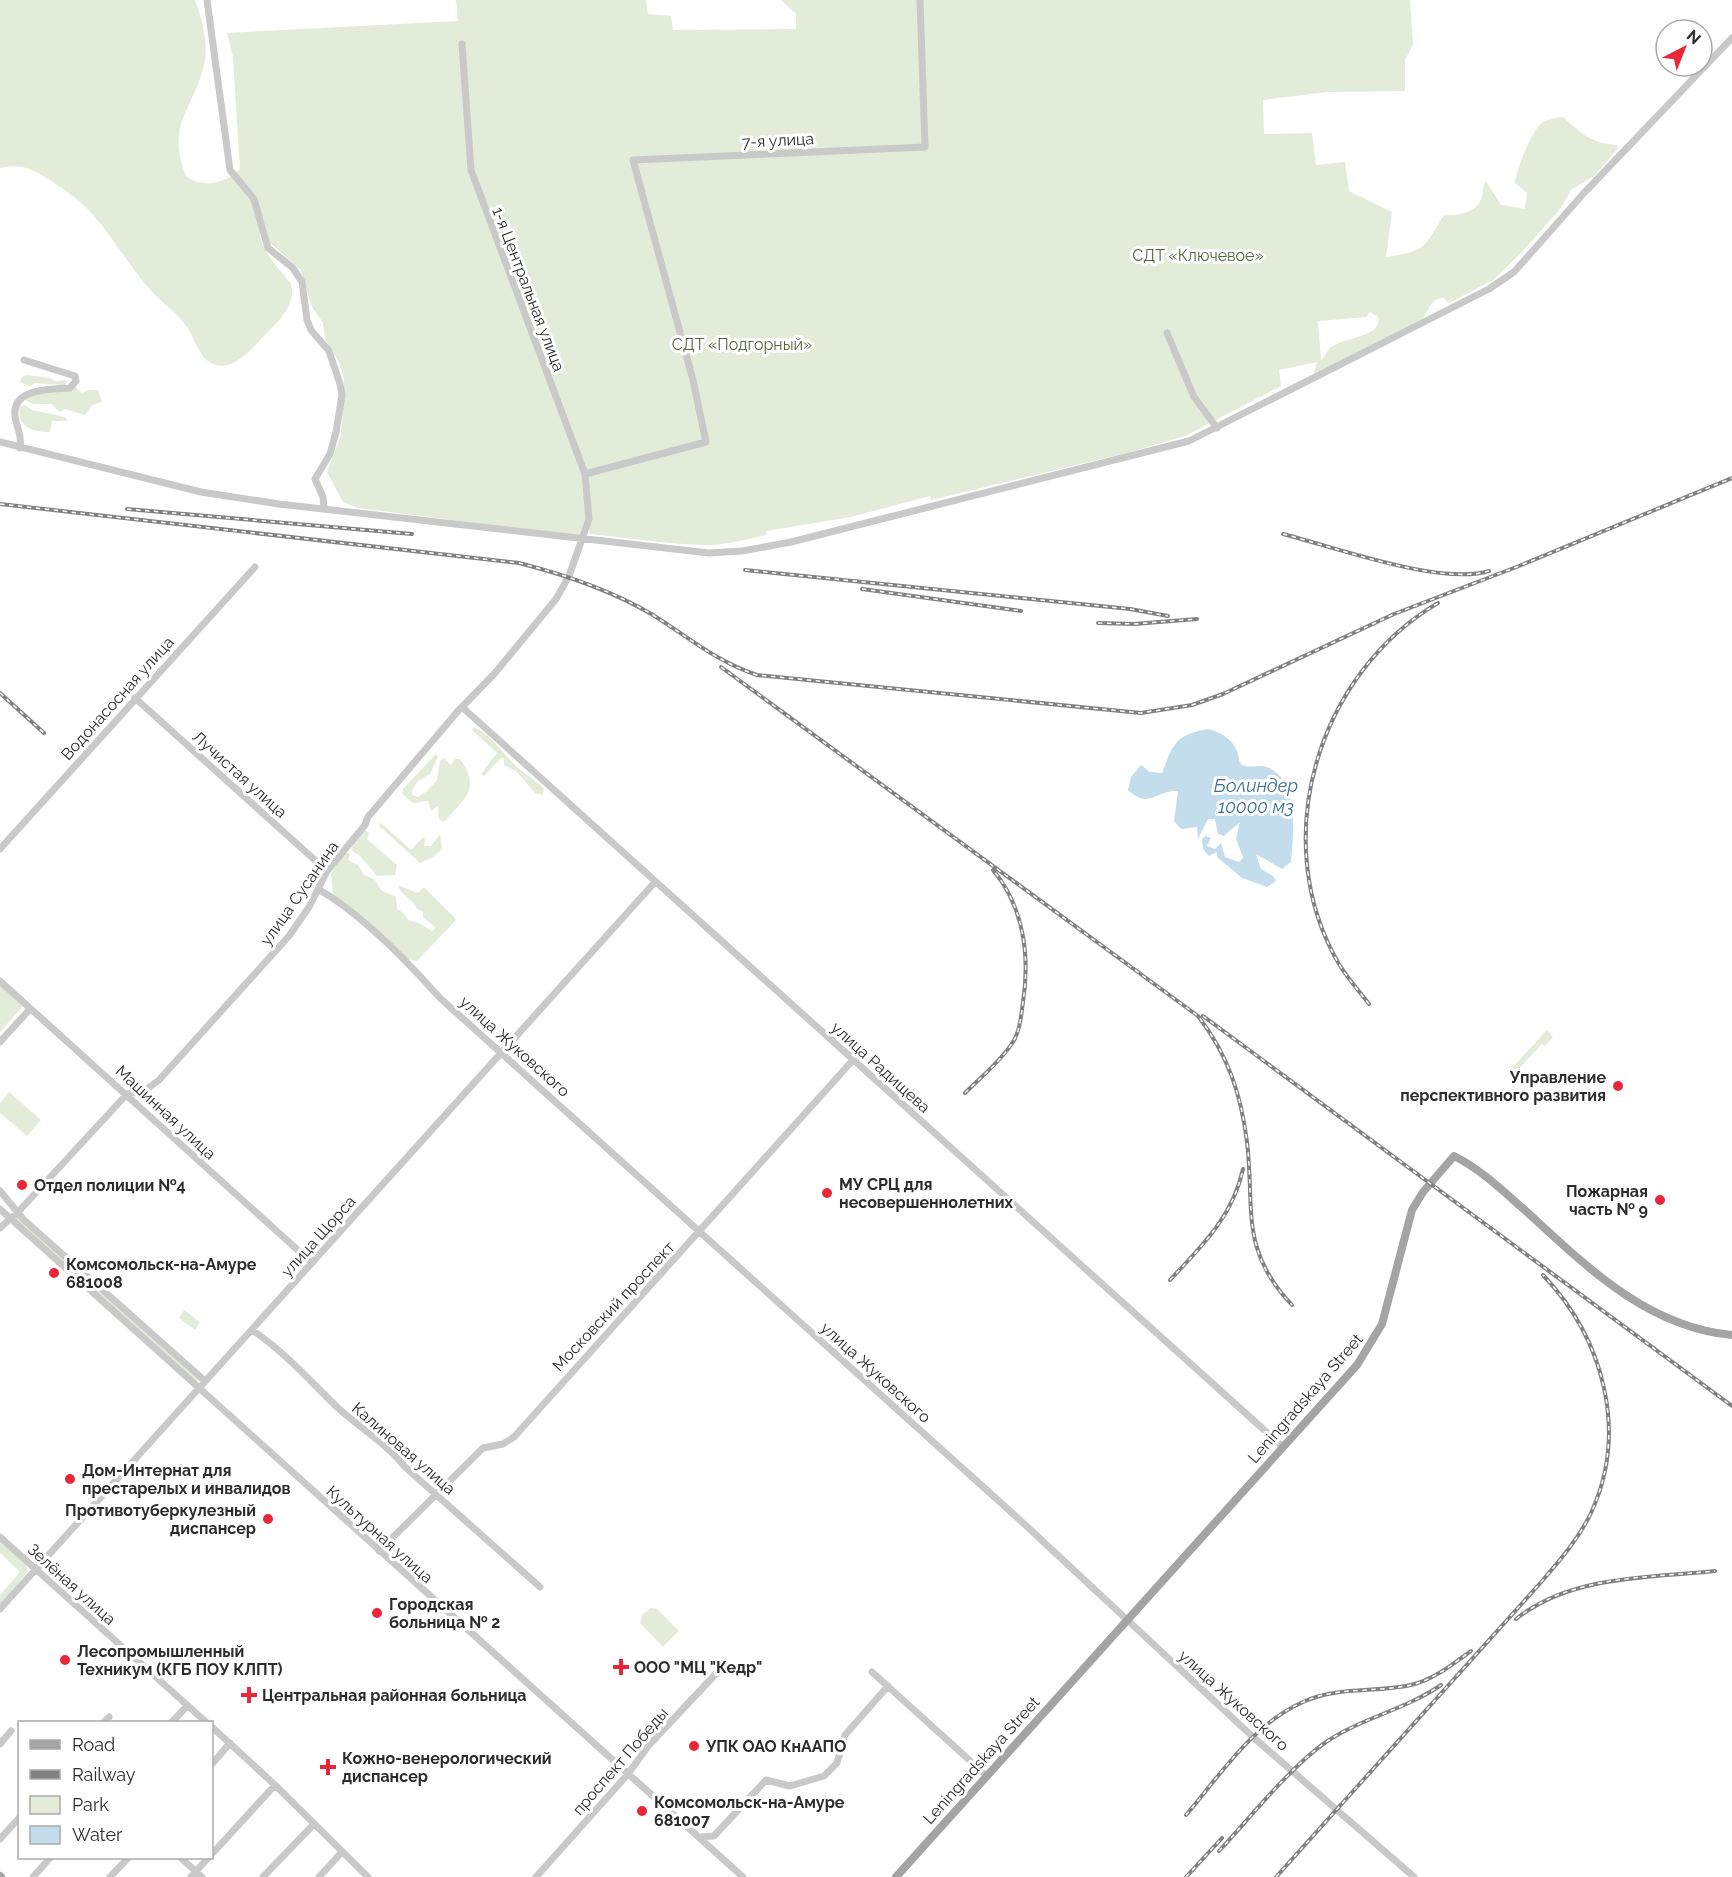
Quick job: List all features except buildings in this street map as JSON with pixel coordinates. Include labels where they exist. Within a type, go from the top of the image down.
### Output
[{"type":"main road","name":"Leningradskaya Street","points":[[896,1877],[1343,1382],[1373,1342],[1389,1301],[1412,1210],[1423,1192],[1454,1156],[1485,1176],[1593,1270],[1641,1306],[1677,1324],[1732,1335]]},
{"type":"street","points":[[207,0],[230,170],[254,199],[268,248],[293,268],[302,282],[307,320],[311,330],[329,351],[340,384],[342,395],[336,432],[330,454],[315,479],[323,497],[324,507]]},
{"type":"street","name":"7-я улица","points":[[585,474],[706,442],[693,380],[633,160],[926,147],[920,0]]},
{"type":"street","points":[[0,442],[201,492],[279,504],[324,507],[582,539],[709,553],[742,551],[820,535],[1189,441],[1502,282],[1514,272],[1584,192],[1732,38]]},
{"type":"street","name":"1-я Центральная улица","points":[[462,44],[472,172],[585,474],[589,519],[582,539]]},
{"type":"street","points":[[1167,333],[1194,397],[1217,428]]},
{"type":"street","points":[[20,448],[20,430],[15,421],[20,400],[28,392],[70,388],[75,385],[75,376],[24,360]]},
{"type":"street","name":"улица Сусанина","points":[[0,1228],[18,1212],[127,1094],[144,1090],[159,1080],[289,936],[327,871],[368,817],[462,707],[495,673],[556,599],[569,576],[582,539]]},
{"type":"street","name":"Водонасосная улица","points":[[0,849],[255,567]]},
{"type":"street","name":"Лучистая улица","points":[[135,699],[327,871]]},
{"type":"street","name":"улица Радищева","points":[[462,707],[1283,1447]]},
{"type":"street","name":"улица Щорса","points":[[0,1609],[656,882]]},
{"type":"street","name":"улица Жуковского","points":[[318,889],[333,898],[370,929],[440,998],[701,1231],[1128,1619],[1192,1681],[1414,1877]]},
{"type":"street","name":"Машинная улица","points":[[0,981],[312,1263]]},
{"type":"street","points":[[0,1042],[30,1009]]},
{"type":"street","name":"Московский проспект","points":[[379,1551],[483,1449],[503,1444],[514,1437],[629,1305],[701,1231],[853,1060]]},
{"type":"street","points":[[0,1191],[18,1212],[205,1381]]},
{"type":"street","name":"Культурная улица","points":[[0,1209],[743,1877]]},
{"type":"street","name":"Калиновая улица","points":[[252,1330],[278,1348],[338,1408],[395,1454],[437,1495],[540,1587]]},
{"type":"street","name":"Зелёная улица","points":[[0,1538],[205,1721]]},
{"type":"street","name":"проспект Победы","points":[[536,1877],[628,1774],[650,1745],[726,1663]]},
{"type":"street","points":[[873,1672],[987,1776]]},
{"type":"street","points":[[700,1838],[714,1836],[766,1780],[790,1786],[824,1776],[837,1763],[845,1735],[888,1686]]},
{"type":"street","points":[[173,1721],[187,1706]]},
{"type":"street","points":[[213,1728],[275,1785],[368,1877]]},
{"type":"street","points":[[0,1744],[11,1731]]},
{"type":"street","points":[[213,1763],[230,1743]]},
{"type":"street","points":[[213,1853],[275,1785]]},
{"type":"street","points":[[0,1839],[18,1819]]},
{"type":"street","points":[[263,1877],[314,1824]]},
{"type":"street","points":[[319,1877],[341,1852]]},
{"type":"street","points":[[33,1877],[48,1859]]},
{"type":"street","points":[[110,1877],[126,1859]]},
{"type":"street","points":[[182,1859],[193,1874],[202,1877]]},
{"type":"street","points":[[193,1874],[206,1859]]},
{"type":"green space","points":[[0,0],[195,0],[206,49],[199,80],[183,118],[179,143],[180,158],[186,176],[192,180],[207,183],[221,181],[240,169],[233,57],[227,33],[458,21],[456,0],[646,0],[648,14],[671,16],[673,30],[796,29],[796,14],[781,0],[1410,0],[1413,45],[1405,60],[1405,91],[1326,92],[1263,100],[1264,134],[1312,133],[1316,165],[1345,162],[1349,191],[1392,212],[1386,257],[1409,253],[1422,246],[1444,215],[1462,214],[1472,210],[1480,202],[1486,181],[1501,205],[1525,209],[1527,193],[1515,183],[1516,177],[1530,140],[1539,125],[1545,121],[1563,117],[1588,137],[1617,145],[1618,148],[1595,175],[1571,190],[1561,208],[1522,252],[1493,280],[1449,303],[1444,298],[1436,300],[1422,319],[1320,371],[1314,373],[1317,362],[1279,370],[1281,386],[1185,436],[1127,453],[931,500],[930,496],[851,517],[766,531],[766,535],[729,543],[706,545],[590,534],[589,529],[581,529],[580,536],[358,508],[343,502],[327,472],[341,435],[344,379],[339,362],[325,339],[323,323],[311,305],[301,270],[270,243],[263,217],[260,236],[272,261],[291,284],[292,298],[283,315],[251,350],[237,361],[221,366],[213,364],[204,357],[183,321],[146,285],[104,228],[82,204],[32,170],[14,166],[0,168]],"holes":[[[1369,312],[1378,316],[1375,328],[1361,336],[1336,344],[1321,360],[1318,321],[1367,317]]]},
{"type":"green space","points":[[26,375],[50,378],[56,382],[65,380],[67,382],[65,385],[35,383],[30,386],[20,382]]},
{"type":"green space","points":[[75,387],[82,393],[98,390],[102,402],[93,405],[85,415],[65,409],[60,412],[51,404],[34,404],[25,400],[37,394]]},
{"type":"green space","points":[[25,405],[32,410],[65,417],[68,421],[52,421],[50,432],[32,430],[23,424],[19,414],[20,407]]},
{"type":"green space","points":[[474,727],[487,735],[517,767],[544,789],[542,795],[535,793],[516,771],[504,765],[504,758],[501,758],[484,776],[481,774],[497,753],[472,730]]},
{"type":"green space","points":[[436,754],[438,757],[430,774],[417,782],[412,795],[418,797],[437,780],[440,761],[444,758],[451,765],[455,759],[460,759],[470,778],[470,786],[464,800],[444,822],[439,819],[438,806],[431,811],[428,801],[413,803],[402,794],[403,789]]},
{"type":"green space","points":[[381,823],[411,850],[423,837],[424,846],[431,846],[440,834],[442,849],[432,858],[420,863],[378,825]]},
{"type":"green space","points":[[364,830],[369,833],[367,839],[397,865],[395,875],[377,876],[360,856],[352,851],[353,843]]},
{"type":"green space","points":[[346,852],[350,854],[348,860],[358,865],[363,874],[375,880],[381,890],[396,897],[397,909],[404,913],[408,920],[419,923],[432,931],[436,928],[423,917],[423,912],[417,909],[413,902],[401,892],[398,885],[418,893],[424,887],[455,918],[456,920],[417,961],[407,959],[333,894],[331,873]]},
{"type":"green space","points":[[0,985],[23,1006],[0,1032]]},
{"type":"green space","points":[[1547,1030],[1553,1037],[1545,1046],[1542,1044],[1515,1073],[1511,1069]]},
{"type":"green space","points":[[9,1092],[41,1120],[27,1136],[0,1113],[0,1103]]},
{"type":"green space","points":[[15,1217],[18,1217],[199,1380],[196,1383],[15,1220]]},
{"type":"green space","points":[[184,1310],[200,1322],[195,1330],[179,1318]]},
{"type":"green space","points":[[0,1541],[25,1564],[28,1571],[0,1606],[0,1595],[20,1572],[0,1553]]},
{"type":"green space","points":[[651,1608],[657,1609],[679,1631],[663,1647],[640,1623],[643,1614]]},
{"type":"water","name":"Болиндер 10000 м3","points":[[1208,729],[1222,734],[1230,741],[1236,749],[1239,762],[1243,765],[1267,767],[1278,774],[1290,796],[1293,823],[1291,862],[1282,869],[1256,854],[1261,869],[1273,876],[1276,881],[1267,887],[1242,878],[1217,857],[1217,852],[1209,856],[1203,849],[1202,839],[1205,836],[1211,838],[1207,846],[1215,849],[1221,843],[1225,857],[1239,862],[1243,858],[1236,838],[1240,822],[1224,836],[1218,834],[1215,819],[1208,819],[1198,839],[1197,827],[1181,829],[1174,821],[1178,791],[1170,791],[1147,799],[1135,796],[1128,790],[1131,777],[1141,765],[1150,772],[1162,773],[1172,748],[1181,738]]},
{"type":"railway","points":[[0,504],[519,563],[571,578],[621,598],[653,615],[716,656],[757,675],[1141,713],[1192,705],[1223,694],[1394,614],[1519,566],[1732,478]]},
{"type":"railway","points":[[127,509],[412,534]]},
{"type":"railway","points":[[1283,534],[1416,569],[1468,574],[1489,571]]},
{"type":"railway","points":[[745,570],[1130,609],[1168,616]]},
{"type":"railway","points":[[862,589],[1021,611]]},
{"type":"railway","points":[[1369,1004],[1339,964],[1318,916],[1307,866],[1307,814],[1316,764],[1335,716],[1361,672],[1396,634],[1438,603]]},
{"type":"railway","points":[[1098,623],[1134,624],[1197,619]]},
{"type":"railway","points":[[721,667],[1198,1016],[1225,1060],[1237,1091],[1247,1142],[1251,1208],[1257,1246],[1275,1285],[1292,1305]]},
{"type":"railway","points":[[0,693],[44,733]]},
{"type":"railway","points":[[965,1093],[996,1063],[1013,1042],[1019,1028],[1023,1002],[1026,967],[1022,933],[1012,900],[993,870]]},
{"type":"railway","points":[[1203,1016],[1732,1406]]},
{"type":"railway","points":[[1170,1280],[1205,1242],[1224,1216],[1243,1169]]},
{"type":"railway","points":[[1276,1877],[1543,1580],[1575,1540],[1591,1513],[1602,1482],[1608,1450],[1608,1418],[1604,1387],[1595,1356],[1581,1327],[1564,1300],[1543,1275]]},
{"type":"railway","points":[[1516,1619],[1538,1605],[1585,1586],[1611,1581],[1715,1571]]},
{"type":"railway","points":[[1186,1815],[1239,1751],[1285,1711],[1316,1697],[1330,1694],[1419,1683],[1442,1671],[1471,1651]]},
{"type":"railway","points":[[1219,1851],[1284,1779],[1326,1742],[1354,1726],[1413,1701],[1441,1685]]},
{"type":"railway","points":[[1186,1877],[1222,1838]]},
{"type":"place","name":"Управление перспективного развития","points":[[1618,1086]]},
{"type":"place","name":"Отдел полиции №4","points":[[22,1185]]},
{"type":"place","name":"МУ СРЦ для несовершеннолетних","points":[[827,1193]]},
{"type":"place","name":"Пожарная часть № 9","points":[[1660,1200]]},
{"type":"place","name":"Комсомольск-на-Амуре 681008","points":[[54,1273]]},
{"type":"place","name":"Дом-Интернат для престарелых и инвалидов","points":[[70,1479]]},
{"type":"place","name":"Противотуберкулезный диспансер","points":[[268,1519]]},
{"type":"place","name":"Городская больница № 2","points":[[377,1613]]},
{"type":"place","name":"Лесопромышленный Техникум (КГБ ПОУ КЛПТ)","points":[[65,1660]]},
{"type":"place","name":"ООО \"МЦ \"Кедр\"","points":[[621,1667]]},
{"type":"place","name":"Центральная районная больница","points":[[249,1695]]},
{"type":"place","name":"УПК ОАО КнААПО","points":[[694,1746]]},
{"type":"place","name":"Кожно-венерологический диспансер","points":[[328,1767]]},
{"type":"place","name":"Комсомольск-на-Амуре 681007","points":[[642,1811]]},
{"type":"park label","name":"СДТ «Ключевое»","points":[[1198,255]]},
{"type":"park label","name":"СДТ «Подгорный»","points":[[742,344]]}]
